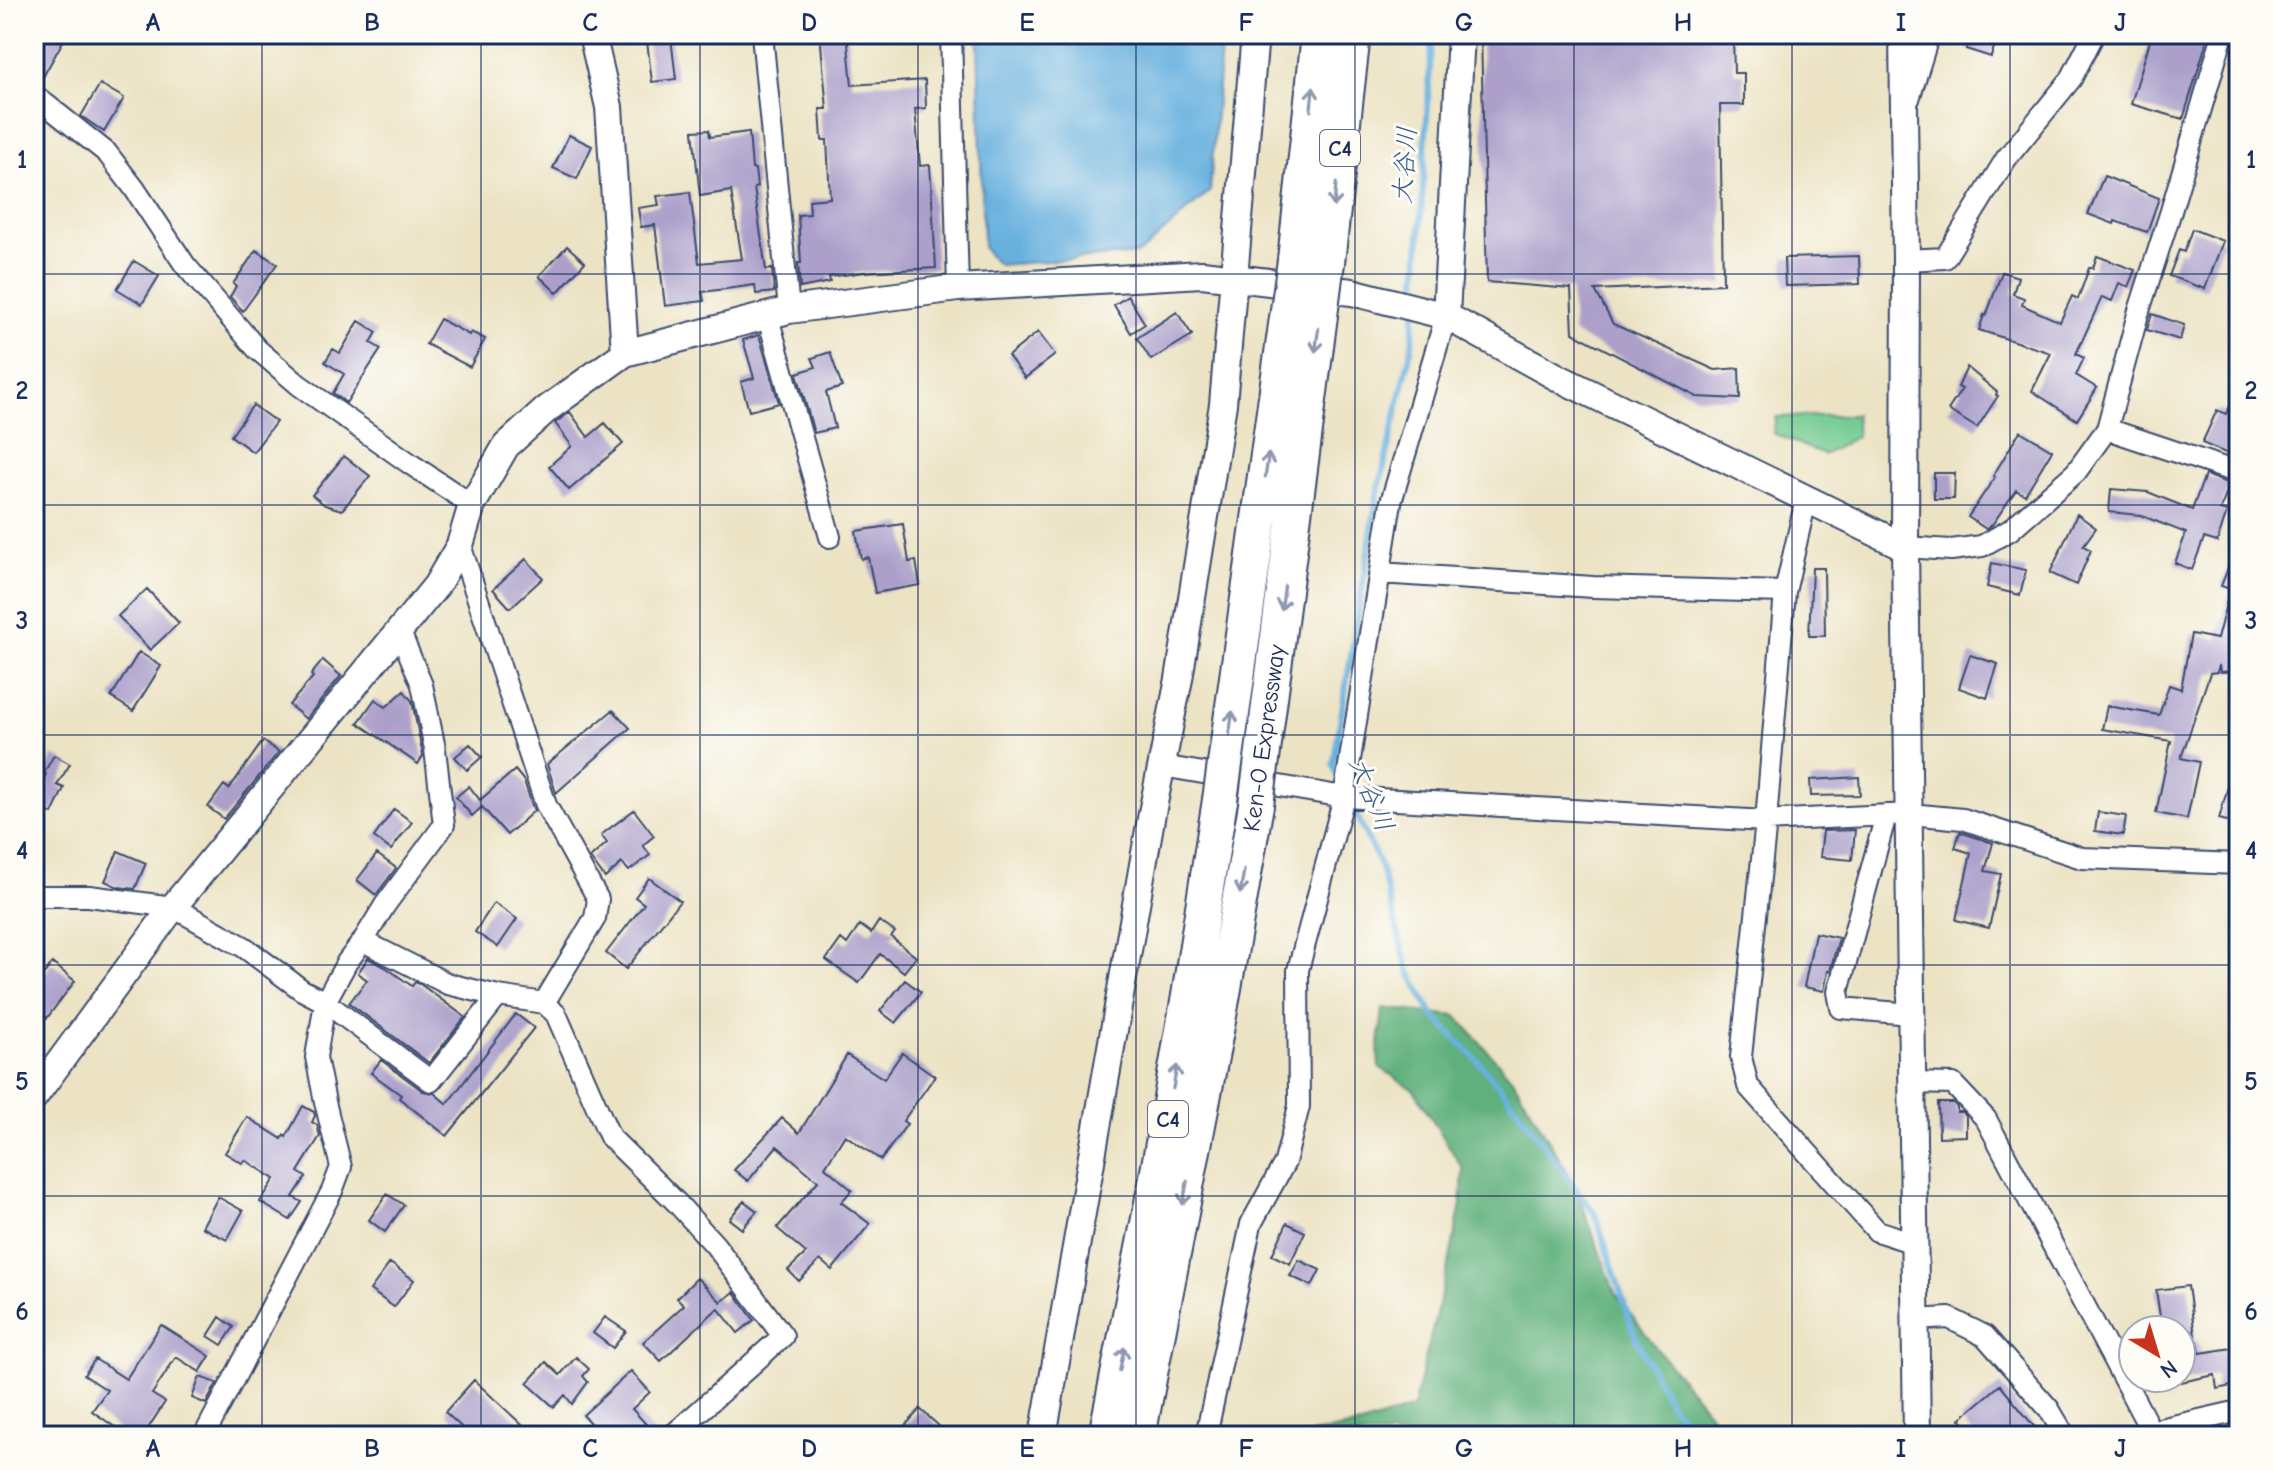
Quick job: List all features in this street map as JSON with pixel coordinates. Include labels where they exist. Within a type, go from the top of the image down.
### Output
[{"type":"highway","name":"Ken-O Expressway","points":[[1138,1436],[1256,805],[1311,261],[1319,34]]},
{"type":"highway","name":"Ken-O Expressway","points":[[1106,1436],[1159,1168],[1311,261],[1353,34]]},
{"type":"street","points":[[592,34],[609,107],[625,353]]},
{"type":"street","points":[[762,34],[778,312],[830,537]]},
{"type":"street","points":[[951,34],[958,288]]},
{"type":"street","points":[[1043,1436],[1179,679],[1223,404],[1255,34]]},
{"type":"street","points":[[1206,1436],[1251,1224],[1285,1162],[1299,1106],[1298,970],[1344,797],[1391,502],[1446,316],[1461,34]]},
{"type":"street","points":[[1903,34],[1905,547],[1898,814],[1911,1014],[1917,1436]]},
{"type":"street","points":[[1905,114],[1929,34]]},
{"type":"street","points":[[1906,260],[1945,258],[2006,159],[2071,79],[2094,34]]},
{"type":"street","points":[[34,1097],[173,907],[436,586],[460,545],[472,505],[506,446],[547,409],[625,353],[778,312],[958,288],[1202,274],[1352,292],[1446,316],[1557,377],[1905,547],[1951,550],[1982,546],[2010,530],[2076,472],[2107,429],[2138,314],[2223,34]]},
{"type":"street","points":[[34,95],[107,153],[185,265],[257,349],[299,385],[472,505]]},
{"type":"street","points":[[2107,429],[2239,473]]},
{"type":"street","points":[[1806,500],[1785,592],[1766,821],[1741,1057],[1748,1086],[1877,1231],[1914,1243]]},
{"type":"street","points":[[460,545],[546,805],[598,899],[595,918],[544,1003]]},
{"type":"street","points":[[1380,573],[1593,587],[1785,592]]},
{"type":"street","points":[[204,1436],[332,1191],[341,1167],[316,1057],[325,1002],[385,905],[444,825],[435,749],[422,685],[400,632]]},
{"type":"street","points":[[1162,766],[1344,797],[1766,821],[1898,814],[1963,819],[2082,858],[2239,864]]},
{"type":"street","points":[[1898,814],[1838,992],[1841,1008],[1911,1014]]},
{"type":"street","points":[[34,896],[89,896],[173,907],[244,947],[302,990],[325,1002],[431,1081],[498,996]]},
{"type":"street","points":[[363,941],[448,984],[544,1003],[556,1014],[610,1137],[715,1245],[783,1336],[672,1436]]},
{"type":"street","points":[[1912,1083],[1953,1084],[1986,1119],[2146,1433],[2239,1411]]},
{"type":"street","points":[[1915,1320],[1949,1318],[1985,1336],[2049,1409],[2065,1436]]},
{"type":"green space","points":[[1855,415],[1857,436],[1824,455],[1773,433],[1776,417]]},
{"type":"green space","points":[[1383,1008],[1457,1016],[1514,1081],[1575,1185],[1615,1293],[1728,1436],[1561,1436],[1558,1425],[1511,1436],[1298,1436],[1361,1425],[1413,1408],[1461,1204],[1463,1169],[1414,1090],[1379,1067]]},
{"type":"water","points":[[978,34],[1222,34],[1210,191],[1139,254],[999,265],[983,248]]},
{"type":"building","points":[[34,34],[67,34],[39,84],[34,82]]},
{"type":"building","points":[[820,34],[847,34],[852,85],[925,80],[926,108],[915,109],[920,166],[930,165],[936,268],[829,277],[830,282],[800,288],[798,215],[810,214],[809,200],[830,198],[827,140],[822,140],[820,109],[827,109]]},
{"type":"building","points":[[1481,34],[1733,34],[1734,73],[1744,73],[1744,105],[1720,105],[1723,284],[1595,290],[1613,324],[1715,370],[1739,368],[1740,399],[1697,397],[1573,333],[1571,289],[1487,282]]},
{"type":"building","points":[[1971,34],[1998,34],[1991,57],[1966,49]]},
{"type":"building","points":[[2152,34],[2209,34],[2183,119],[2131,104]]},
{"type":"building","points":[[671,38],[676,79],[652,82],[647,41]]},
{"type":"building","points":[[100,84],[124,98],[104,132],[81,116]]},
{"type":"building","points":[[709,130],[710,137],[749,132],[766,270],[772,269],[774,292],[756,294],[755,285],[702,292],[704,301],[665,306],[655,225],[641,227],[638,208],[659,205],[657,196],[690,192],[699,263],[742,259],[731,191],[700,196],[693,131]]},
{"type":"building","points":[[569,135],[592,146],[577,179],[553,168]]},
{"type":"building","points":[[2104,176],[2159,198],[2147,232],[2088,214]]},
{"type":"building","points":[[2192,229],[2223,241],[2205,289],[2169,276],[2179,250],[2184,252]]},
{"type":"building","points":[[567,246],[585,262],[557,293],[539,276]]},
{"type":"building","points":[[256,250],[277,264],[243,311],[230,297],[236,286],[233,284]]},
{"type":"building","points":[[1859,256],[1860,284],[1785,286],[1784,258]]},
{"type":"building","points":[[2097,256],[2135,270],[2128,287],[2119,283],[2112,301],[2102,297],[2076,354],[2084,358],[2076,375],[2097,388],[2077,420],[2032,391],[2051,353],[1979,330],[2002,272],[2018,277],[2013,294],[2024,298],[2022,305],[2060,322],[2072,296],[2078,299],[2089,268],[2093,268]]},
{"type":"building","points":[[134,261],[159,276],[142,304],[117,289]]},
{"type":"building","points":[[1128,296],[1145,324],[1131,333],[1114,305]]},
{"type":"building","points":[[1177,312],[1192,335],[1151,360],[1137,338]]},
{"type":"building","points":[[2152,314],[2184,325],[2180,340],[2147,330]]},
{"type":"building","points":[[440,319],[469,335],[471,332],[485,339],[470,367],[426,344]]},
{"type":"building","points":[[359,321],[377,332],[371,343],[381,349],[346,403],[333,393],[344,374],[325,362],[333,349],[340,353]]},
{"type":"building","points":[[1038,332],[1055,355],[1025,378],[1008,356]]},
{"type":"building","points":[[759,335],[779,403],[749,411],[741,382],[754,378],[743,340]]},
{"type":"building","points":[[830,352],[842,387],[826,392],[835,428],[814,433],[797,373],[816,367],[812,358]]},
{"type":"building","points":[[1967,367],[1998,396],[1977,428],[1948,410],[1962,389],[1958,387]]},
{"type":"building","points":[[2239,389],[2239,429],[2228,454],[2202,443],[2217,410],[2226,414]]},
{"type":"building","points":[[253,405],[276,422],[253,452],[231,436]]},
{"type":"building","points":[[570,412],[588,437],[605,423],[623,444],[569,490],[549,466],[572,446],[555,423]]},
{"type":"building","points":[[2020,431],[2052,450],[2025,495],[2016,490],[1986,529],[1968,517],[1995,477]]},
{"type":"building","points":[[344,456],[370,476],[342,510],[325,505],[312,495]]},
{"type":"building","points":[[1934,473],[1955,473],[1954,499],[1934,499]]},
{"type":"building","points":[[2205,475],[2230,484],[2220,510],[2227,512],[2217,542],[2204,538],[2192,570],[2175,563],[2186,533],[2140,515],[2109,512],[2111,489],[2148,492],[2192,510]]},
{"type":"building","points":[[2077,514],[2096,528],[2083,546],[2091,550],[2076,585],[2050,573]]},
{"type":"building","points":[[903,524],[909,562],[916,561],[920,585],[875,593],[868,557],[861,559],[856,531]]},
{"type":"building","points":[[2238,543],[2239,671],[2220,672],[2219,665],[2217,672],[2210,673],[2181,758],[2199,762],[2187,819],[2156,813],[2171,741],[2102,729],[2107,706],[2159,715],[2169,685],[2181,689],[2191,634],[2217,639],[2230,589],[2221,586]]},
{"type":"building","points":[[526,559],[543,578],[510,608],[493,589]]},
{"type":"building","points":[[1992,563],[2026,570],[2020,595],[1987,587]]},
{"type":"building","points":[[1812,568],[1824,568],[1825,636],[1809,636]]},
{"type":"building","points":[[147,589],[179,623],[150,650],[118,616]]},
{"type":"building","points":[[139,652],[161,666],[133,711],[111,697]]},
{"type":"building","points":[[1970,655],[1998,664],[1987,698],[1959,688]]},
{"type":"building","points":[[323,660],[341,676],[306,719],[289,705]]},
{"type":"building","points":[[404,691],[412,701],[423,756],[418,764],[358,723],[375,699],[386,707]]},
{"type":"building","points":[[613,710],[630,728],[556,793],[547,764]]},
{"type":"building","points":[[263,741],[279,752],[224,819],[208,807],[224,785],[229,789]]},
{"type":"building","points":[[470,744],[482,757],[467,770],[455,757]]},
{"type":"building","points":[[54,755],[70,764],[57,785],[64,788],[52,814],[43,810],[40,814],[34,811],[34,800]]},
{"type":"building","points":[[2234,765],[2239,766],[2239,824],[2219,819]]},
{"type":"building","points":[[515,770],[524,781],[534,811],[507,835],[482,807],[472,816],[456,797],[469,786],[480,800]]},
{"type":"building","points":[[1859,777],[1860,795],[1811,796],[1810,780]]},
{"type":"building","points":[[394,809],[412,822],[391,850],[374,837]]},
{"type":"building","points":[[634,810],[654,836],[643,845],[650,855],[629,871],[622,863],[605,878],[590,858],[607,843],[601,835]]},
{"type":"building","points":[[2098,812],[2126,816],[2123,835],[2095,831]]},
{"type":"building","points":[[1855,830],[1852,860],[1820,857],[1823,831]]},
{"type":"building","points":[[1960,832],[1993,843],[1985,871],[2001,874],[1989,928],[1956,920],[1971,853],[1955,848]]},
{"type":"building","points":[[118,851],[146,863],[135,889],[118,887],[105,881]]},
{"type":"building","points":[[377,854],[396,868],[376,895],[357,880]]},
{"type":"building","points":[[649,878],[680,901],[626,969],[606,953],[644,904],[635,897]]},
{"type":"building","points":[[494,903],[517,919],[498,947],[475,932]]},
{"type":"building","points":[[879,921],[895,932],[891,937],[916,957],[904,972],[880,954],[859,983],[826,960],[841,939],[847,944],[860,925],[871,933]]},
{"type":"building","points":[[1815,933],[1839,938],[1824,991],[1804,987]]},
{"type":"building","points":[[368,958],[412,986],[415,982],[420,984],[465,1017],[429,1063],[349,1003],[367,980],[358,973]]},
{"type":"building","points":[[52,963],[75,981],[47,1018],[34,1008],[34,967],[44,974]]},
{"type":"building","points":[[905,980],[921,992],[896,1023],[880,1011]]},
{"type":"building","points":[[516,1014],[534,1028],[447,1136],[371,1073],[381,1060],[423,1091],[434,1093],[447,1104]]},
{"type":"building","points":[[902,1053],[935,1076],[903,1121],[907,1124],[881,1160],[845,1135],[825,1167],[852,1190],[841,1202],[870,1224],[832,1270],[820,1260],[799,1281],[788,1270],[806,1253],[777,1228],[818,1181],[777,1146],[748,1181],[734,1170],[782,1118],[799,1133],[847,1055],[884,1079]]},
{"type":"building","points":[[1938,1103],[1953,1103],[1957,1112],[1966,1116],[1966,1136],[1939,1137]]},
{"type":"building","points":[[303,1106],[314,1112],[312,1122],[317,1125],[320,1136],[298,1172],[306,1177],[293,1197],[302,1202],[290,1220],[260,1202],[275,1179],[245,1160],[242,1163],[225,1153],[247,1117],[282,1139]]},
{"type":"building","points":[[387,1194],[404,1205],[385,1232],[369,1220]]},
{"type":"building","points":[[218,1197],[243,1211],[227,1240],[202,1227]]},
{"type":"building","points":[[744,1201],[757,1211],[742,1229],[729,1219]]},
{"type":"building","points":[[1287,1223],[1305,1232],[1290,1264],[1272,1255]]},
{"type":"building","points":[[1299,1260],[1320,1270],[1312,1286],[1290,1276]]},
{"type":"building","points":[[390,1263],[414,1280],[394,1307],[370,1290]]},
{"type":"building","points":[[697,1278],[721,1302],[734,1292],[754,1320],[738,1333],[718,1308],[661,1361],[643,1342],[684,1305],[677,1298]]},
{"type":"building","points":[[2188,1286],[2192,1314],[2160,1314],[2156,1290]]},
{"type":"building","points":[[220,1317],[234,1327],[222,1345],[208,1336]]},
{"type":"building","points":[[605,1317],[626,1331],[613,1348],[593,1333]]},
{"type":"building","points":[[161,1325],[210,1356],[200,1372],[176,1357],[152,1394],[165,1402],[143,1436],[115,1436],[119,1430],[92,1411],[107,1390],[84,1375],[95,1359],[126,1379]]},
{"type":"building","points":[[2197,1342],[2200,1353],[2239,1347],[2239,1370],[2233,1371],[2236,1385],[2217,1389],[2215,1375],[2197,1379]]},
{"type":"building","points":[[576,1357],[589,1369],[583,1376],[588,1382],[572,1404],[565,1395],[554,1407],[527,1383],[546,1362],[560,1375]]},
{"type":"building","points":[[631,1371],[650,1392],[632,1409],[657,1436],[601,1436],[583,1415]]},
{"type":"building","points":[[200,1377],[217,1383],[206,1404],[192,1398]]},
{"type":"building","points":[[474,1380],[534,1436],[471,1436],[445,1412]]},
{"type":"building","points":[[2000,1385],[2042,1436],[1974,1436],[1960,1419]]},
{"type":"building","points":[[920,1409],[939,1426],[929,1436],[896,1436]]},
{"type":"waterway","name":"大谷川","points":[[1416,302],[1432,34]]},
{"type":"waterway","name":"大谷川","points":[[1340,780],[1333,765],[1377,497],[1412,346],[1415,313]]},
{"type":"waterway","name":"大谷川","points":[[1350,801],[1380,865],[1408,969],[1432,1014],[1505,1093],[1595,1214],[1636,1339],[1672,1407],[1697,1436]]}]
